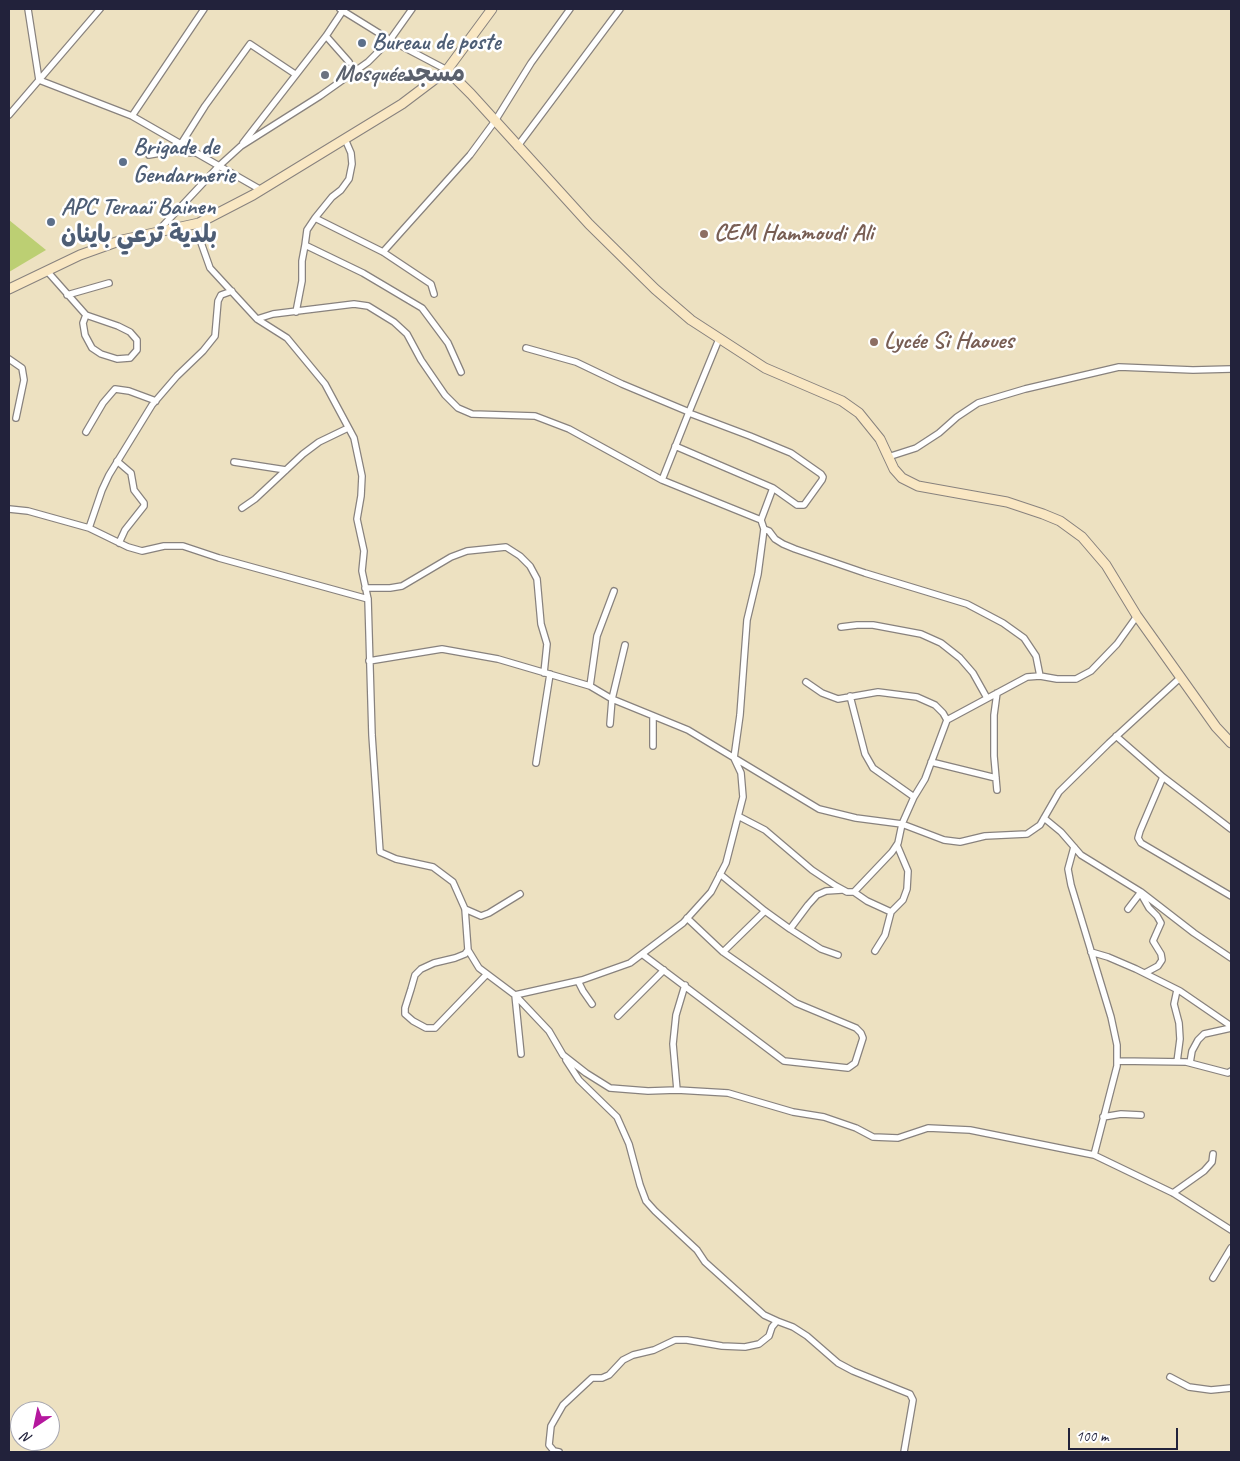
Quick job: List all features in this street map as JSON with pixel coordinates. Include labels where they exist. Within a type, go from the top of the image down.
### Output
[{"type":"main road","points":[[9,289],[80,255],[122,240],[199,223],[261,190],[402,104],[447,70],[492,9]]},
{"type":"main road","points":[[447,70],[589,224],[655,289],[691,320],[765,368],[842,401],[859,413],[880,439],[888,457],[902,478],[918,486],[1007,502],[1060,521],[1082,537],[1106,565],[1137,616],[1216,727],[1231,743]]},
{"type":"street","points":[[28,9],[39,80]]},
{"type":"street","points":[[9,115],[100,9]]},
{"type":"street","points":[[132,116],[204,9]]},
{"type":"street","points":[[241,146],[326,36],[342,9],[390,40],[447,70]]},
{"type":"street","points":[[157,232],[219,166],[241,146],[320,96],[368,62],[390,40],[412,9]]},
{"type":"street","points":[[384,252],[470,155],[495,121],[531,63],[570,9]]},
{"type":"street","points":[[517,147],[620,9]]},
{"type":"street","points":[[326,36],[349,62]]},
{"type":"street","points":[[181,144],[205,106],[250,44],[295,74]]},
{"type":"street","points":[[39,80],[132,116],[261,190]]},
{"type":"street","points":[[296,312],[302,281],[302,261],[307,230],[332,197],[341,190],[349,179],[352,164],[351,153],[345,139]]},
{"type":"street","points":[[149,155],[172,150],[198,154]]},
{"type":"street","points":[[315,218],[384,252],[431,284],[434,294]]},
{"type":"street","points":[[199,223],[199,237],[210,268],[257,319],[287,338],[326,384],[354,438],[362,476],[357,519],[364,551],[362,571],[368,599],[372,735],[380,852],[396,859],[433,867],[453,882],[465,909],[468,950],[479,968],[515,995],[549,1031],[579,1080],[606,1104],[616,1116],[629,1144],[646,1201],[697,1250],[705,1262],[764,1315],[793,1327],[807,1336],[838,1363],[852,1371],[910,1394],[913,1400],[904,1452]]},
{"type":"street","points":[[305,245],[363,273],[422,308],[448,343],[462,372]]},
{"type":"street","points":[[47,271],[86,315],[130,332],[137,340],[137,350],[130,358],[117,359],[101,354],[92,348],[85,335],[83,323],[86,315]]},
{"type":"street","points":[[67,295],[109,283]]},
{"type":"street","points":[[89,528],[102,490],[117,461],[156,401],[215,336],[218,301],[221,295],[232,291]]},
{"type":"street","points":[[257,319],[273,314],[354,304],[368,306],[394,322],[407,334],[421,360],[445,395],[458,408],[472,414],[535,416],[569,429],[662,480],[761,520]]},
{"type":"street","points":[[662,480],[719,338]]},
{"type":"street","points":[[526,348],[576,362],[689,413],[791,453],[823,477],[804,505],[797,505],[773,488],[675,446]]},
{"type":"street","points":[[9,359],[22,368],[24,380],[16,418]]},
{"type":"street","points":[[888,457],[916,448],[978,403],[1026,389],[1119,366],[1193,370],[1231,369]]},
{"type":"street","points":[[86,432],[103,402],[115,389],[128,391],[156,401]]},
{"type":"street","points":[[242,508],[255,499],[319,442],[348,428]]},
{"type":"street","points":[[117,461],[132,473],[134,490],[144,502],[144,506],[119,543]]},
{"type":"street","points":[[234,462],[286,470]]},
{"type":"street","points":[[515,995],[578,981],[630,963],[687,918],[711,892],[726,863],[743,797],[741,773],[734,758],[740,715],[746,620],[758,574],[764,529],[761,520],[773,488]]},
{"type":"street","points":[[9,509],[28,511],[89,528],[128,548],[142,551],[164,546],[183,546],[219,558],[368,599]]},
{"type":"street","points":[[764,529],[769,530],[775,539],[795,549],[865,573],[967,604],[1003,622],[1024,638],[1036,656],[1040,676]]},
{"type":"street","points":[[365,588],[402,586],[451,557],[467,551],[506,547],[520,556],[530,566],[537,579],[541,624],[547,644],[547,674],[536,763]]},
{"type":"street","points":[[590,686],[598,636],[614,592]]},
{"type":"street","points":[[854,892],[897,845],[902,824],[914,797],[925,779],[947,720],[1027,677],[1040,676],[1076,679],[1091,671],[1117,644],[1137,616]]},
{"type":"street","points":[[841,627],[857,624],[873,625],[920,634],[941,643],[960,658],[973,672],[987,698]]},
{"type":"street","points":[[610,724],[612,699],[625,644]]},
{"type":"street","points":[[369,661],[442,649],[498,659],[590,686],[612,699],[688,730],[819,809],[856,818],[902,824],[944,840],[960,842],[985,836],[1027,834],[1040,826],[1058,792],[1181,677]]},
{"type":"street","points":[[806,682],[822,693],[838,699],[878,692],[917,697],[935,706],[943,713],[947,720]]},
{"type":"street","points":[[997,693],[994,715],[997,790]]},
{"type":"street","points":[[850,696],[865,754],[873,768],[914,797]]},
{"type":"street","points":[[653,716],[653,746]]},
{"type":"street","points":[[1116,736],[1163,777],[1231,829]]},
{"type":"street","points":[[931,762],[996,778]]},
{"type":"street","points":[[1163,777],[1138,838],[1141,843],[1231,896]]},
{"type":"street","points":[[738,816],[765,830],[812,870],[844,890]]},
{"type":"street","points":[[1044,818],[1061,832],[1081,854],[1141,892],[1194,933],[1231,958]]},
{"type":"street","points":[[875,951],[885,935],[891,912],[903,900],[907,889],[908,871],[897,845]]},
{"type":"street","points":[[1074,847],[1068,868],[1111,1017],[1117,1045],[1117,1061],[1094,1155]]},
{"type":"street","points":[[720,874],[790,929],[821,949],[838,955]]},
{"type":"street","points":[[790,929],[817,895],[826,890],[854,892],[867,901],[891,912]]},
{"type":"street","points":[[1128,909],[1141,892]]},
{"type":"street","points":[[1141,892],[1144,902],[1161,923],[1153,941],[1162,960],[1158,966],[1145,974]]},
{"type":"street","points":[[465,909],[482,916],[520,894]]},
{"type":"street","points":[[723,952],[765,911]]},
{"type":"street","points":[[642,954],[784,1061],[848,1068],[855,1063],[863,1038],[856,1028],[796,1003],[723,952],[687,918]]},
{"type":"street","points":[[468,950],[465,954],[421,969],[415,975],[405,1014],[426,1028],[434,1028],[487,974]]},
{"type":"street","points":[[1091,952],[1108,957],[1177,990],[1231,1027]]},
{"type":"street","points":[[618,1016],[664,970]]},
{"type":"street","points":[[578,981],[592,1004]]},
{"type":"street","points":[[677,1090],[673,1044],[676,1015],[684,985]]},
{"type":"street","points":[[1177,990],[1174,1004],[1180,1023],[1177,1062]]},
{"type":"street","points":[[515,995],[521,1054]]},
{"type":"street","points":[[1190,1063],[1192,1051],[1204,1034],[1231,1027]]},
{"type":"street","points":[[563,1055],[586,1073],[610,1088],[728,1093],[793,1112],[824,1117],[856,1128],[872,1137],[898,1138],[928,1128],[970,1130],[1094,1155],[1173,1192],[1231,1230]]},
{"type":"street","points":[[1117,1061],[1190,1063],[1228,1073],[1231,1071]]},
{"type":"street","points":[[1103,1118],[1121,1114],[1141,1115]]},
{"type":"street","points":[[1173,1192],[1204,1172],[1212,1162],[1213,1154]]},
{"type":"street","points":[[1213,1278],[1231,1248]]},
{"type":"street","points":[[559,1452],[554,1451],[549,1445],[551,1426],[563,1405],[592,1378],[602,1378],[609,1375],[623,1360],[654,1350],[675,1340],[687,1340],[722,1346],[745,1347],[759,1344],[769,1336],[772,1327],[778,1321]]},
{"type":"street","points":[[1170,1377],[1189,1387],[1212,1390],[1231,1388]]},
{"type":"green space","points":[[9,220],[46,250],[9,272]]},
{"type":"place","name":"Bureau de poste","points":[[362,43]]},
{"type":"place","name":"Mosquéeمسجد","points":[[325,75]]},
{"type":"place","name":"Brigade de Gendarmerie","points":[[123,162]]},
{"type":"place","name":"APC Teraaï Bainen بلدية ترعي باينان","points":[[51,222]]},
{"type":"place","name":"CEM Hammoudi Ali","points":[[704,234]]},
{"type":"place","name":"Lycée Si Haoues","points":[[874,342]]}]
